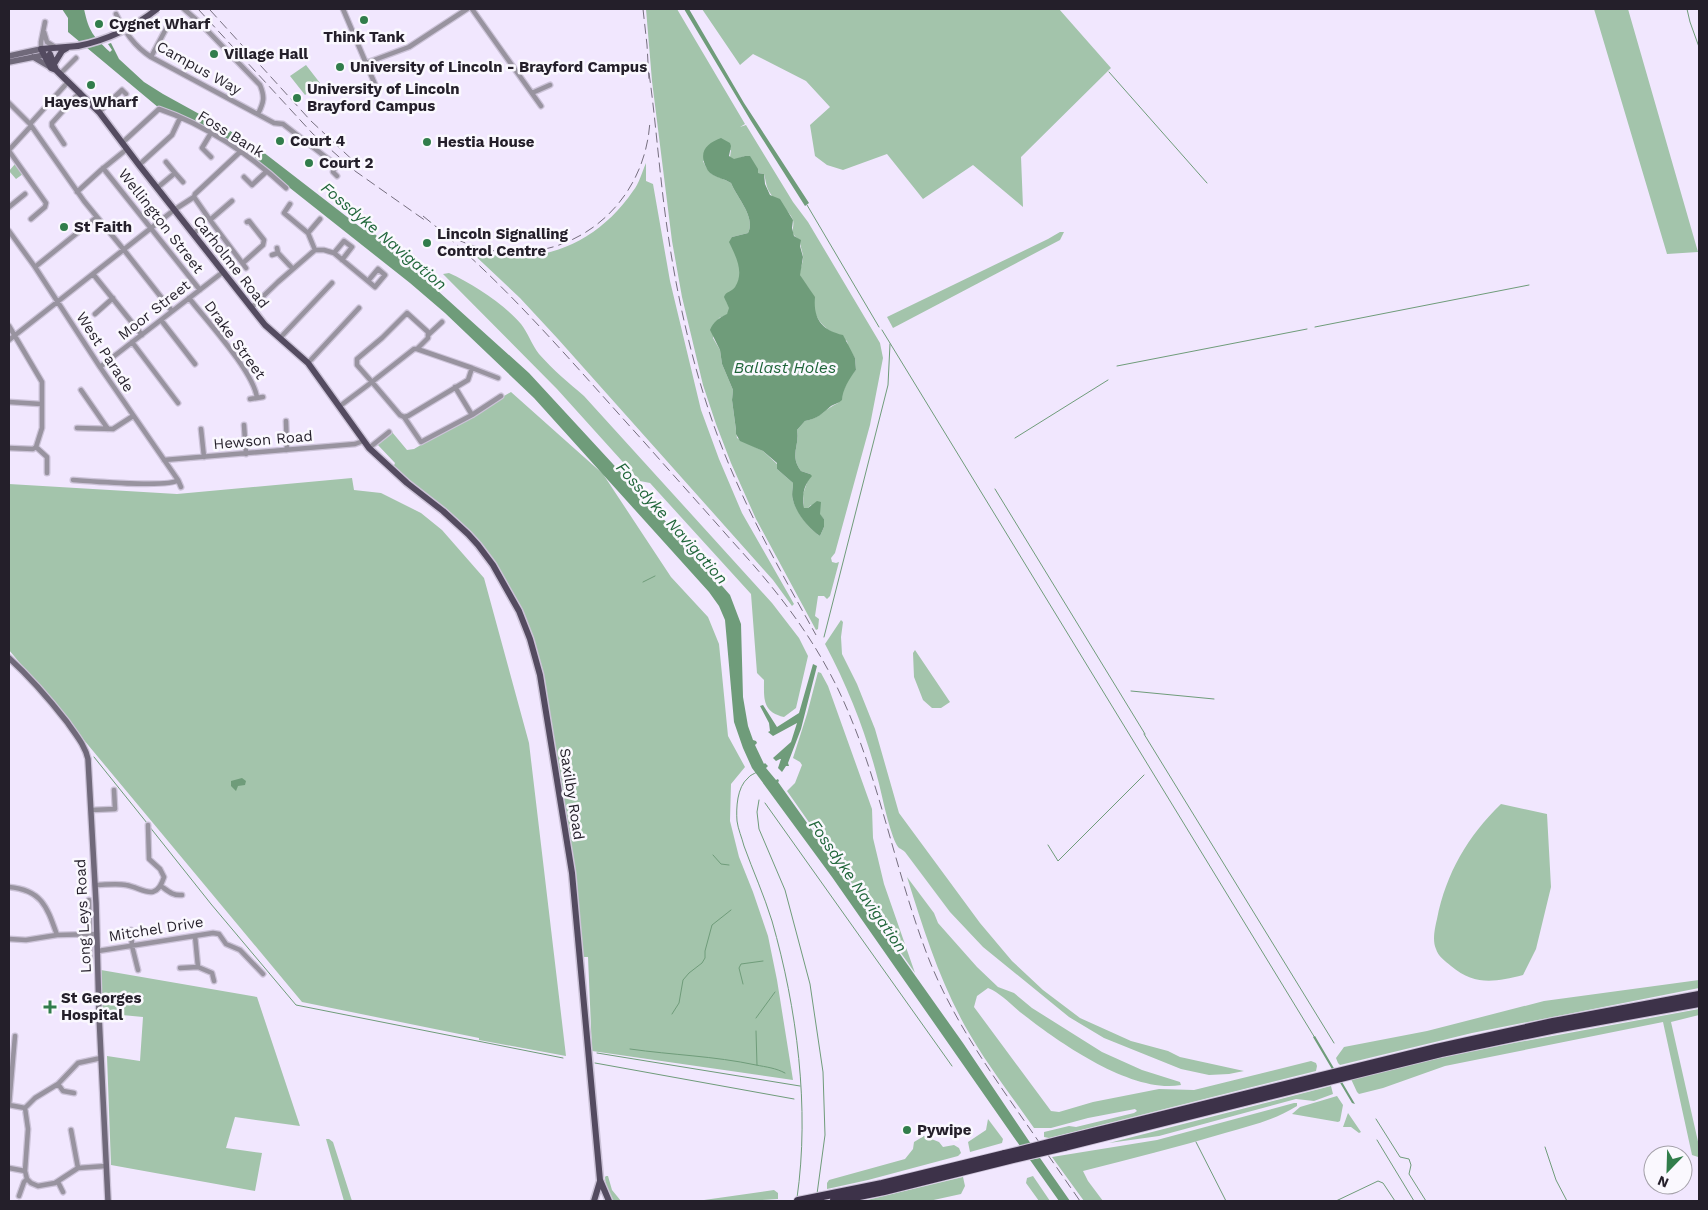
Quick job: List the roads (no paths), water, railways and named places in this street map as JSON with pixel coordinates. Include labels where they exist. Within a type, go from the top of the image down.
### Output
[{"type":"highway","points":[[798,1201],[832,1199],[900,1187],[1007,1157],[1515,1030],[1699,995]]},
{"type":"highway","points":[[1343,1073],[1537,1033],[1699,1003]]},
{"type":"main road","points":[[44,50],[64,49],[109,38],[144,19],[157,9]]},
{"type":"main road","points":[[44,50],[55,47],[64,49]]},
{"type":"main road","points":[[55,69],[64,49]]},
{"type":"main road","name":"Carholme Road","points":[[44,50],[55,69],[99,112],[265,325],[308,363],[369,448],[389,468]]},
{"type":"main road","name":"Saxilby Road","points":[[389,468],[443,511],[486,554],[519,611],[533,648],[542,685],[576,895],[585,1021],[600,1180],[609,1201]]},
{"type":"main road","name":"Saxilby Road","points":[[594,1201],[600,1180]]},
{"type":"street","name":"Campus Way","points":[[184,9],[200,22],[260,85],[264,103],[258,114]]},
{"type":"street","points":[[343,9],[377,89]]},
{"type":"street","points":[[366,63],[409,47],[467,9]]},
{"type":"street","points":[[472,9],[541,106]]},
{"type":"street","name":"Campus Way","points":[[116,14],[127,36],[141,51],[274,123],[283,124],[336,165],[333,172],[337,176]]},
{"type":"street","points":[[44,50],[46,22]]},
{"type":"street","points":[[151,57],[167,27]]},
{"type":"street","points":[[44,32],[47,42],[55,47]]},
{"type":"street","points":[[9,56],[44,50]]},
{"type":"street","points":[[9,62],[33,57],[44,50]]},
{"type":"street","points":[[33,57],[55,69],[76,58]]},
{"type":"street","points":[[31,219],[45,207],[46,203],[9,151],[68,82]]},
{"type":"street","points":[[532,93],[550,85]]},
{"type":"street","points":[[99,112],[122,90],[126,94]]},
{"type":"street","points":[[64,144],[52,123],[80,92]]},
{"type":"street","points":[[10,105],[30,125],[97,217],[172,311]]},
{"type":"street","name":"Foss Bank","points":[[122,143],[159,109],[211,133],[240,152],[286,188]]},
{"type":"street","points":[[139,165],[172,135],[180,118]]},
{"type":"street","points":[[202,148],[211,133]]},
{"type":"street","points":[[197,143],[211,157]]},
{"type":"street","points":[[78,192],[126,149]]},
{"type":"street","points":[[9,340],[174,210],[194,197],[240,152]]},
{"type":"street","points":[[166,162],[183,182]]},
{"type":"street","name":"Wellington Street","points":[[103,168],[200,290]]},
{"type":"street","points":[[244,177],[252,185],[266,172]]},
{"type":"street","points":[[157,188],[175,173]]},
{"type":"street","points":[[9,207],[25,194]]},
{"type":"street","points":[[194,197],[246,268]]},
{"type":"street","points":[[210,220],[232,201]]},
{"type":"street","points":[[279,219],[290,204]]},
{"type":"street","points":[[284,213],[308,233],[315,250]]},
{"type":"street","points":[[35,267],[97,217]]},
{"type":"street","points":[[242,262],[263,245],[264,240],[249,220],[247,222]]},
{"type":"street","points":[[308,233],[320,220]]},
{"type":"street","points":[[193,234],[203,226]]},
{"type":"street","name":"West Parade","points":[[9,231],[35,267],[181,487]]},
{"type":"street","points":[[334,254],[344,241],[352,248],[342,260]]},
{"type":"street","points":[[222,253],[230,247]]},
{"type":"street","points":[[252,308],[315,250],[324,250],[334,254],[368,281]]},
{"type":"street","points":[[276,252],[293,269]]},
{"type":"street","name":"Moor Street","points":[[100,367],[223,272]]},
{"type":"street","points":[[93,274],[142,335]]},
{"type":"street","points":[[280,338],[332,282]]},
{"type":"street","points":[[95,314],[112,298]]},
{"type":"street","name":"Drake Street","points":[[189,298],[249,376],[256,388],[257,398]]},
{"type":"street","points":[[308,363],[359,308]]},
{"type":"street","points":[[428,335],[428,332],[407,313],[382,338],[356,359],[356,363],[400,415],[404,417],[419,441],[424,442],[472,415],[500,396]]},
{"type":"street","points":[[161,320],[195,364]]},
{"type":"street","points":[[340,406],[414,349],[417,349],[442,322]]},
{"type":"street","points":[[9,326],[42,382],[42,428],[36,447]]},
{"type":"street","points":[[132,342],[178,403]]},
{"type":"street","points":[[417,349],[498,378]]},
{"type":"street","points":[[404,417],[468,380],[472,368]]},
{"type":"street","points":[[455,387],[472,415]]},
{"type":"street","points":[[81,390],[108,429]]},
{"type":"street","name":"Drake Street","points":[[250,399],[263,397]]},
{"type":"street","points":[[9,402],[41,404]]},
{"type":"street","points":[[77,428],[116,428],[133,416]]},
{"type":"street","points":[[286,421],[287,450]]},
{"type":"street","points":[[244,425],[246,454]]},
{"type":"street","points":[[201,430],[204,457]]},
{"type":"street","points":[[369,448],[389,432]]},
{"type":"street","name":"Hewson Road","points":[[164,460],[358,444],[364,441]]},
{"type":"street","points":[[9,448],[33,449],[36,447]]},
{"type":"street","points":[[36,447],[47,456],[47,472]]},
{"type":"street","points":[[73,480],[157,484],[175,483],[178,480]]},
{"type":"street","name":"Long Leys Road","points":[[9,658],[41,689],[86,749],[89,764],[108,1201]]},
{"type":"street","points":[[91,810],[114,809],[114,790]]},
{"type":"street","points":[[95,885],[127,885],[146,893],[155,891],[161,886],[164,877],[160,869],[149,859],[148,825]]},
{"type":"street","points":[[161,886],[170,893],[178,896],[182,895]]},
{"type":"street","points":[[9,887],[15,887],[32,894],[43,901],[57,934]]},
{"type":"street","points":[[89,900],[90,958]]},
{"type":"street","points":[[131,930],[132,946],[138,970]]},
{"type":"street","name":"Mitchel Drive","points":[[98,952],[213,933],[219,934],[226,944],[240,950],[263,974]]},
{"type":"street","points":[[9,939],[26,940],[57,934],[97,934]]},
{"type":"street","points":[[195,936],[198,967]]},
{"type":"street","points":[[180,968],[198,967],[212,973],[214,981]]},
{"type":"street","points":[[15,1036],[11,1063],[9,1105],[25,1108]]},
{"type":"street","points":[[25,1108],[35,1098],[58,1084],[78,1063],[101,1058]]},
{"type":"street","points":[[58,1084],[63,1090],[74,1093]]},
{"type":"street","points":[[25,1108],[28,1129],[25,1171],[27,1179],[32,1183],[38,1186],[58,1182],[78,1168],[106,1166]]},
{"type":"street","points":[[71,1130],[78,1168]]},
{"type":"street","points":[[9,1168],[25,1171]]},
{"type":"street","points":[[19,1196],[27,1179]]},
{"type":"street","points":[[58,1182],[63,1192]]},
{"type":"water","points":[[62,9],[84,9],[90,28],[96,37],[110,52],[112,50],[108,44],[111,43],[119,59],[144,82],[250,142],[364,230],[367,227],[529,373],[660,515],[730,595],[741,624],[743,697],[748,726],[753,740],[757,743],[755,745],[764,764],[768,766],[766,768],[776,780],[778,779],[778,782],[963,1043],[1031,1144],[1020,1146],[832,877],[752,768],[734,722],[725,620],[719,606],[709,592],[534,398],[445,313],[252,158],[218,136],[159,108],[68,32],[68,18]]},
{"type":"water","points":[[684,9],[689,9],[744,103],[809,203],[805,206],[751,121]]},
{"type":"water","name":"Ballast Holes","points":[[721,138],[730,143],[729,156],[734,159],[750,156],[758,169],[758,173],[764,174],[765,184],[770,195],[780,199],[793,220],[794,236],[801,240],[800,246],[803,257],[800,275],[815,297],[817,317],[824,327],[843,335],[855,358],[856,370],[843,392],[842,400],[816,417],[805,421],[797,430],[796,460],[801,471],[812,476],[804,491],[804,508],[808,508],[817,501],[821,502],[820,514],[824,519],[824,527],[820,536],[807,525],[797,510],[792,498],[793,483],[777,469],[777,463],[763,451],[740,441],[736,434],[732,400],[733,390],[722,364],[720,350],[710,330],[721,317],[727,314],[729,308],[724,297],[735,287],[738,281],[738,264],[729,242],[732,237],[748,233],[750,227],[748,214],[731,183],[711,174],[703,160],[706,148],[712,142]]},
{"type":"water","points":[[813,664],[817,666],[801,729],[788,763],[789,766],[786,766],[782,772],[778,768],[781,759],[776,761],[773,758],[791,742],[797,723],[773,736],[768,732],[770,731],[769,723],[760,706],[763,705],[777,727],[799,713]]},
{"type":"water","points":[[242,778],[246,781],[245,785],[238,786],[236,791],[231,786],[231,781]]},
{"type":"water","points":[[1315,1036],[1355,1104],[1352,1103],[1313,1037]]},
{"type":"water","points":[[1040,1158],[1070,1201],[1059,1201],[1030,1160]]},
{"type":"waterway","points":[[1687,9],[1699,47]]},
{"type":"waterway","points":[[1109,72],[1207,183]]},
{"type":"waterway","points":[[807,205],[879,327]]},
{"type":"waterway","points":[[1315,327],[1529,285]]},
{"type":"waterway","points":[[1117,366],[1307,329]]},
{"type":"waterway","points":[[882,330],[1315,1038]]},
{"type":"waterway","points":[[824,637],[888,385],[890,344]]},
{"type":"waterway","points":[[1015,438],[1108,380]]},
{"type":"waterway","points":[[995,489],[1145,734]]},
{"type":"waterway","points":[[643,582],[655,576]]},
{"type":"waterway","points":[[1131,691],[1214,699]]},
{"type":"waterway","points":[[1144,734],[1334,1043]]},
{"type":"waterway","points":[[94,757],[147,823]]},
{"type":"waterway","points":[[757,772],[749,777],[741,787],[737,804],[737,821],[744,846],[772,921],[781,954],[794,1023],[799,1058],[802,1129],[801,1164],[797,1198]]},
{"type":"waterway","points":[[1048,845],[1058,861],[1144,775]]},
{"type":"waterway","points":[[759,800],[757,812],[759,829],[785,890],[810,984],[823,1072],[825,1135],[817,1194]]},
{"type":"waterway","points":[[765,803],[952,1066]]},
{"type":"waterway","points":[[149,826],[211,904],[296,1005],[563,1058]]},
{"type":"waterway","points":[[713,855],[721,864],[729,865]]},
{"type":"waterway","points":[[672,1014],[679,1003],[683,980],[705,958],[712,925],[731,910]]},
{"type":"waterway","points":[[743,984],[739,968],[741,964],[763,961]]},
{"type":"waterway","points":[[756,1018],[775,992]]},
{"type":"waterway","points":[[756,1031],[757,1065]]},
{"type":"waterway","points":[[630,1049],[740,1062],[771,1068],[785,1073]]},
{"type":"waterway","points":[[597,1053],[800,1086]]},
{"type":"waterway","points":[[595,1063],[794,1099]]},
{"type":"waterway","points":[[1376,1119],[1400,1157],[1409,1159],[1411,1165],[1409,1174],[1426,1201]]},
{"type":"waterway","points":[[1377,1140],[1414,1201]]},
{"type":"waterway","points":[[1196,1142],[1226,1201]]},
{"type":"waterway","points":[[1545,1147],[1556,1180],[1567,1201]]},
{"type":"waterway","points":[[1336,1201],[1378,1181],[1383,1183],[1395,1201]]},
{"type":"railway","points":[[198,9],[313,134],[355,171],[426,221]]},
{"type":"railway","points":[[643,9],[649,80]]},
{"type":"railway","points":[[210,10],[311,121],[360,167]]},
{"type":"railway","points":[[649,73],[664,207],[673,264],[690,347],[706,402],[728,463],[755,522],[816,635]]},
{"type":"railway","points":[[456,239],[490,250],[524,252],[556,246],[585,233],[610,213],[630,187],[644,156],[650,120]]},
{"type":"railway","points":[[423,216],[483,269],[538,325],[747,558],[775,591],[813,644],[835,683],[863,751],[917,927],[930,962],[966,1033],[1039,1142]]},
{"type":"railway","points":[[1048,1155],[1080,1201]]},
{"type":"place","name":"Think Tank","points":[[364,20]]},
{"type":"place","name":"Cygnet Wharf","points":[[99,24]]},
{"type":"place","name":"Village Hall","points":[[214,54]]},
{"type":"place","name":"University of Lincoln - Brayford Campus","points":[[340,67]]},
{"type":"place","name":"Hayes Wharf","points":[[91,85]]},
{"type":"place","name":"University of Lincoln Brayford Campus","points":[[297,98]]},
{"type":"place","name":"Court 4","points":[[280,141]]},
{"type":"place","name":"Hestia House","points":[[427,142]]},
{"type":"place","name":"Court 2","points":[[309,163]]},
{"type":"place","name":"St Faith","points":[[64,227]]},
{"type":"place","name":"Lincoln Signalling Control Centre","points":[[427,243]]},
{"type":"place","name":"St Georges Hospital","points":[[50,1007]]},
{"type":"place","name":"Pywipe","points":[[907,1130]]},
{"type":"water label","name":"Fossdyke Navigation","points":[[384,236]]},
{"type":"water label","name":"Fossdyke Navigation","points":[[672,523]]},
{"type":"water label","name":"Fossdyke Navigation","points":[[858,886]]}]
